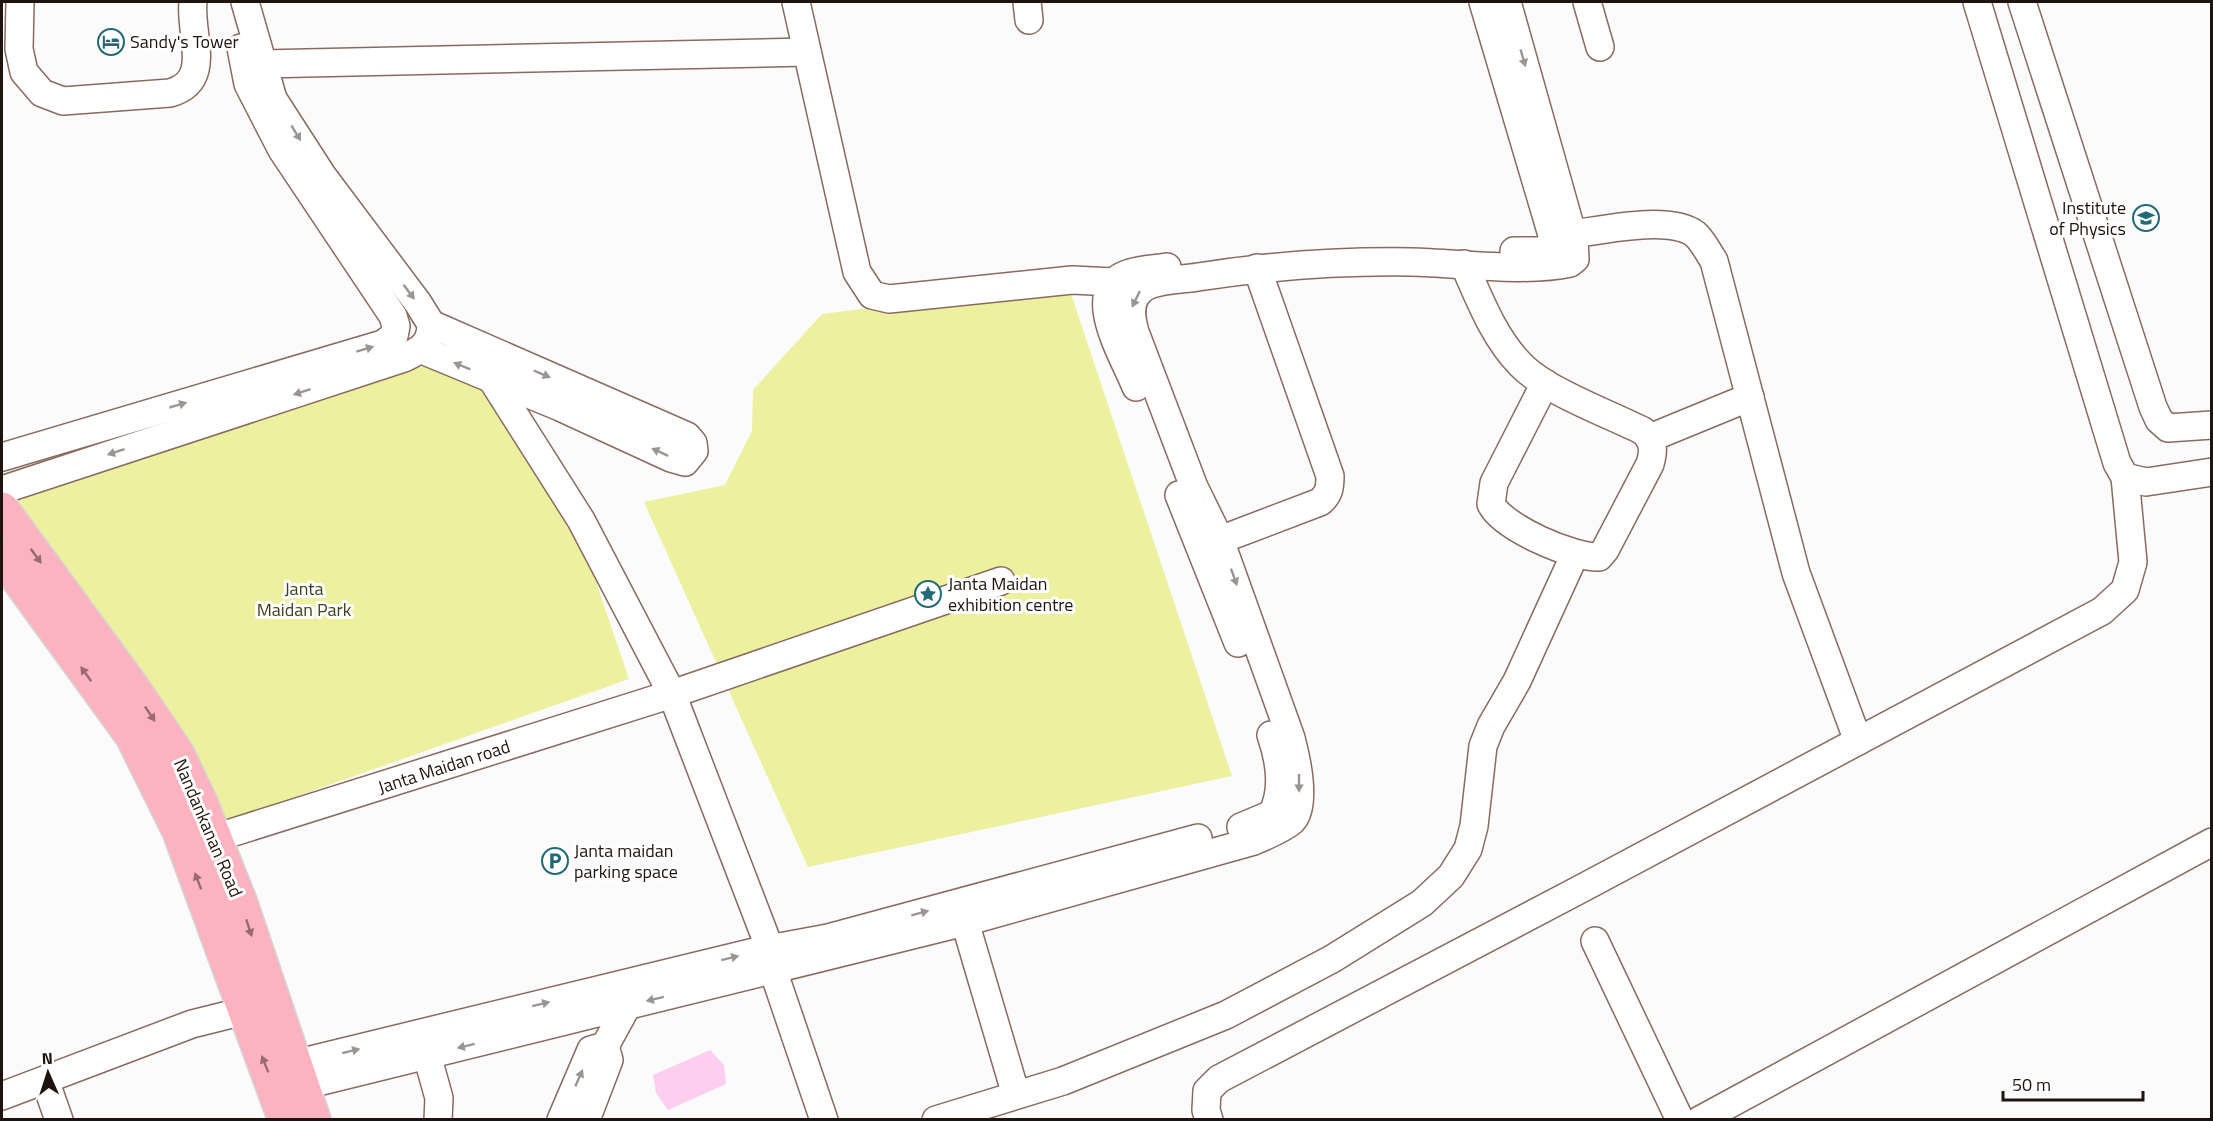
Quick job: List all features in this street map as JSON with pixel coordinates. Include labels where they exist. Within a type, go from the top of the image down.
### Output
[{"type":"main road","name":"Nandankanan Road","points":[[2,509],[131,685],[177,753],[215,838],[241,904],[314,1119]]},
{"type":"main road","points":[[2,558],[132,736],[179,831],[285,1119]]},
{"type":"street","points":[[20,2],[10,49],[31,83],[42,93],[63,101],[170,93],[182,90],[192,81],[197,62],[193,2]]},
{"type":"street","points":[[2,457],[383,344],[394,336],[396,326],[393,316],[282,150],[262,113],[248,84],[231,2]]},
{"type":"street","points":[[2,490],[422,350],[671,458],[685,462],[694,451],[693,443],[687,436],[431,324],[322,175],[273,99],[245,2]]},
{"type":"street","points":[[796,2],[857,272],[872,295],[889,299],[1072,280],[1114,282]]},
{"type":"street","points":[[298,1075],[427,1055],[627,1006],[772,959],[828,938],[1224,832],[1272,814],[1280,778],[1273,741],[1204,555],[1111,327],[1106,309],[1107,293],[1114,282],[1129,273],[1267,255],[1388,247],[1531,252],[1551,246],[1552,235],[1483,2]]},
{"type":"street","points":[[298,1075],[772,959],[965,922],[1254,841],[1279,830],[1294,819],[1299,801],[1299,770],[1291,738],[1220,540],[1194,487],[1135,332],[1131,315],[1134,299],[1142,289],[1161,283],[1257,268],[1399,262],[1549,265],[1570,263],[1576,253],[1573,234],[1507,2]]},
{"type":"street","points":[[1587,2],[1600,47]]},
{"type":"street","points":[[1209,1119],[1206,1110],[1207,1091],[1219,1078],[2102,611],[2125,590],[2133,562],[2125,477],[2117,464],[1977,2]]},
{"type":"street","points":[[2022,2],[2153,407],[2159,420],[2168,428],[2211,425]]},
{"type":"street","points":[[262,64],[807,52]]},
{"type":"street","points":[[1573,234],[1651,225],[1673,226],[1695,234],[1714,261],[1796,573],[1858,741]]},
{"type":"street","points":[[1464,264],[1504,344],[1522,366],[1545,383],[1643,431],[1650,438],[1654,449],[1650,464],[1605,550],[1599,556],[1575,554],[1503,520],[1491,504],[1494,483],[1545,383]]},
{"type":"street","points":[[1220,540],[1320,502],[1328,495],[1330,488],[1330,476],[1257,268]]},
{"type":"street","points":[[422,350],[431,334],[431,324]]},
{"type":"street","points":[[491,378],[581,520],[672,694],[772,959],[824,1119]]},
{"type":"street","points":[[1650,438],[1750,397]]},
{"type":"street","points":[[2125,477],[2146,482],[2211,472]]},
{"type":"street","points":[[936,1119],[1063,1082],[1226,1015],[1332,959],[1412,909],[1451,876],[1468,849],[1474,826],[1483,747],[1491,726],[1517,681],[1575,554]]},
{"type":"street","name":"Janta Maidan road","points":[[215,838],[672,694],[1001,581]]},
{"type":"street","points":[[1700,1119],[2211,842]]},
{"type":"street","points":[[965,922],[1016,1095]]},
{"type":"street","points":[[1595,941],[1680,1119]]},
{"type":"street","points":[[585,1119],[609,1060],[605,1046],[627,1006]]},
{"type":"street","points":[[2,1096],[192,1024],[244,1011]]},
{"type":"street","points":[[561,1119],[591,1050],[605,1046]]},
{"type":"street","points":[[427,1055],[439,1098],[438,1119]]},
{"type":"street","points":[[45,1080],[59,1119]]},
{"type":"green space","name":"Janta Maidan exhibition centre","points":[[1067,282],[1232,776],[808,867],[644,502],[725,485],[752,431],[753,390],[822,314]]},
{"type":"green space","name":"Janta Maidan Park","points":[[427,365],[479,384],[581,538],[629,679],[227,821],[10,503]]},
{"type":"shaded area","points":[[710,1050],[724,1065],[726,1084],[668,1110],[656,1093],[653,1075]]},
{"type":"place","name":"Sandy's Tower","points":[[111,42]]},
{"type":"place","name":"Institute of Physics","points":[[2146,218]]},
{"type":"place","name":"Janta Maidan exhibition centre","points":[[928,594]]},
{"type":"place","name":"Janta maidan parking space","points":[[555,861]]}]
